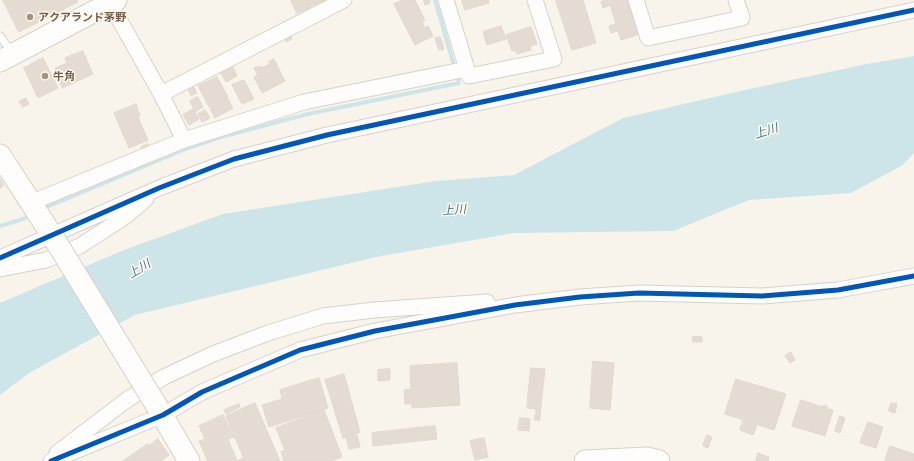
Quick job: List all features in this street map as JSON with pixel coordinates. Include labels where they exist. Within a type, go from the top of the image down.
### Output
[{"type":"street","points":[[161,94],[344,0]]},
{"type":"street","points":[[446,0],[469,76],[554,59],[535,0]]},
{"type":"street","points":[[636,0],[648,38],[742,18],[736,0]]},
{"type":"street","points":[[6,58],[113,1],[184,140]]},
{"type":"street","points":[[0,258],[53,237],[159,188],[234,159],[327,135],[914,10]]},
{"type":"street","points":[[30,203],[184,140],[304,102],[467,69]]},
{"type":"street","points":[[0,155],[53,237],[189,461]]},
{"type":"street","points":[[0,269],[46,260],[80,246],[126,216],[159,188]]},
{"type":"street","points":[[50,461],[202,392],[300,350],[375,331],[515,305],[580,297],[639,293],[762,296],[838,290],[914,276]]},
{"type":"street","points":[[50,461],[59,451],[128,399],[164,377],[213,354],[268,333],[323,316],[564,294],[580,297]]},
{"type":"street","points":[[586,461],[647,458],[659,461]]},
{"type":"lane","points":[[0,36],[6,58]]},
{"type":"water","name":"上川","points":[[914,56],[914,153],[903,165],[851,193],[749,200],[673,231],[514,233],[376,257],[135,315],[29,373],[0,395],[0,303],[124,250],[223,214],[436,181],[514,175],[623,118],[740,91],[867,64]]},
{"type":"building","name":"アクアランド茅野","points":[[3,0],[77,0],[78,2],[19,32]]},
{"type":"building","points":[[291,0],[307,0],[311,7],[297,13]]},
{"type":"building","points":[[308,0],[326,0],[316,6],[315,4],[311,6]]},
{"type":"building","points":[[403,0],[415,0],[425,20],[422,22],[425,28],[428,26],[433,36],[415,45],[394,4]]},
{"type":"building","points":[[424,0],[429,0],[430,3],[425,5]]},
{"type":"building","points":[[462,0],[488,0],[489,3],[465,10]]},
{"type":"building","points":[[556,0],[583,0],[596,43],[572,50]]},
{"type":"building","points":[[605,0],[630,0],[640,34],[621,40],[618,31],[611,33],[609,26],[616,24],[610,5],[603,8],[601,2]]},
{"type":"building","points":[[501,26],[506,39],[487,45],[483,32]]},
{"type":"building","points":[[531,27],[537,44],[530,46],[531,50],[517,54],[515,50],[512,51],[506,35]]},
{"type":"building","points":[[290,34],[292,39],[286,42],[284,37]]},
{"type":"building","points":[[440,37],[444,49],[439,50],[435,38]]},
{"type":"building","points":[[83,51],[93,74],[62,88],[55,68],[67,63],[65,58]]},
{"type":"building","points":[[43,58],[58,88],[38,98],[24,68]]},
{"type":"building","points":[[274,59],[285,81],[262,93],[254,77],[258,75],[254,68],[260,66],[261,68],[270,64],[269,62]]},
{"type":"building","points":[[232,65],[237,76],[226,82],[220,71]]},
{"type":"building","points":[[217,77],[228,97],[226,99],[228,99],[233,108],[215,118],[210,108],[212,107],[211,105],[209,107],[198,86]]},
{"type":"building","points":[[244,80],[254,99],[242,104],[232,85]]},
{"type":"building","points":[[193,86],[197,93],[191,96],[188,89]]},
{"type":"building","points":[[198,97],[203,107],[195,112],[190,101]]},
{"type":"building","points":[[26,98],[29,104],[23,107],[19,102]]},
{"type":"building","points":[[136,104],[140,116],[138,117],[148,140],[129,148],[114,113]]},
{"type":"building","points":[[193,109],[199,119],[189,125],[183,115]]},
{"type":"building","points":[[205,110],[210,118],[202,122],[198,114]]},
{"type":"building","points":[[148,144],[149,147],[142,150],[141,147]]},
{"type":"building","points":[[0,179],[4,185],[0,188]]},
{"type":"building","points":[[693,336],[702,337],[702,342],[693,342]]},
{"type":"building","points":[[791,352],[795,360],[790,363],[785,356]]},
{"type":"building","points":[[593,361],[614,363],[610,410],[590,408]]},
{"type":"building","points":[[457,363],[460,405],[412,408],[412,404],[405,404],[404,390],[411,389],[410,366]]},
{"type":"building","points":[[531,368],[545,369],[540,415],[536,414],[536,409],[527,408]]},
{"type":"building","points":[[390,369],[390,380],[378,381],[378,370]]},
{"type":"building","points":[[344,374],[360,432],[343,438],[325,380]]},
{"type":"building","points":[[319,378],[328,408],[269,427],[262,405],[282,399],[280,390]]},
{"type":"building","points":[[736,379],[786,394],[774,430],[725,414]]},
{"type":"building","points":[[801,400],[823,407],[824,405],[828,407],[827,409],[833,410],[825,436],[792,426]]},
{"type":"building","points":[[255,403],[280,461],[245,461],[226,416]]},
{"type":"building","points":[[891,403],[897,404],[895,413],[889,411]]},
{"type":"building","points":[[239,404],[240,407],[226,414],[224,410]]},
{"type":"building","points":[[324,410],[342,457],[331,461],[284,461],[281,452],[285,450],[276,428]]},
{"type":"building","points":[[223,415],[234,437],[228,439],[237,461],[208,461],[199,441],[205,439],[199,426]]},
{"type":"building","points":[[535,415],[540,415],[540,420],[535,420]]},
{"type":"building","points":[[840,416],[845,418],[840,433],[835,431]]},
{"type":"building","points":[[520,418],[530,419],[529,431],[518,430]]},
{"type":"building","points":[[743,421],[757,425],[753,435],[740,430]]},
{"type":"building","points":[[868,422],[883,427],[876,448],[860,443]]},
{"type":"building","points":[[435,426],[437,439],[373,446],[372,433]]},
{"type":"building","points":[[357,435],[360,447],[349,449],[346,437]]},
{"type":"building","points":[[707,435],[712,437],[708,448],[703,446]]},
{"type":"building","points":[[484,438],[488,457],[475,460],[470,441]]},
{"type":"building","points":[[158,439],[169,455],[161,461],[150,445]]},
{"type":"building","points":[[148,444],[160,461],[123,461]]},
{"type":"building","points":[[890,446],[914,454],[914,461],[885,461]]},
{"type":"building","points":[[758,453],[769,457],[768,461],[756,461]]},
{"type":"building","points":[[243,458],[245,461],[237,461]]},
{"type":"waterway","points":[[42,209],[188,148],[221,137],[308,114],[459,83],[435,0]]},
{"type":"waterway","points":[[0,226],[31,215]]},
{"type":"cycle path","points":[[0,258],[159,188],[234,159],[327,135],[914,10]]},
{"type":"cycle path","points":[[51,461],[163,415],[202,392],[300,350],[375,331],[515,305],[580,297],[639,293],[762,296],[838,290],[914,276]]},
{"type":"place","name":"アクアランド茅野","points":[[30,17]]},
{"type":"place","name":"牛角","points":[[45,76]]}]
